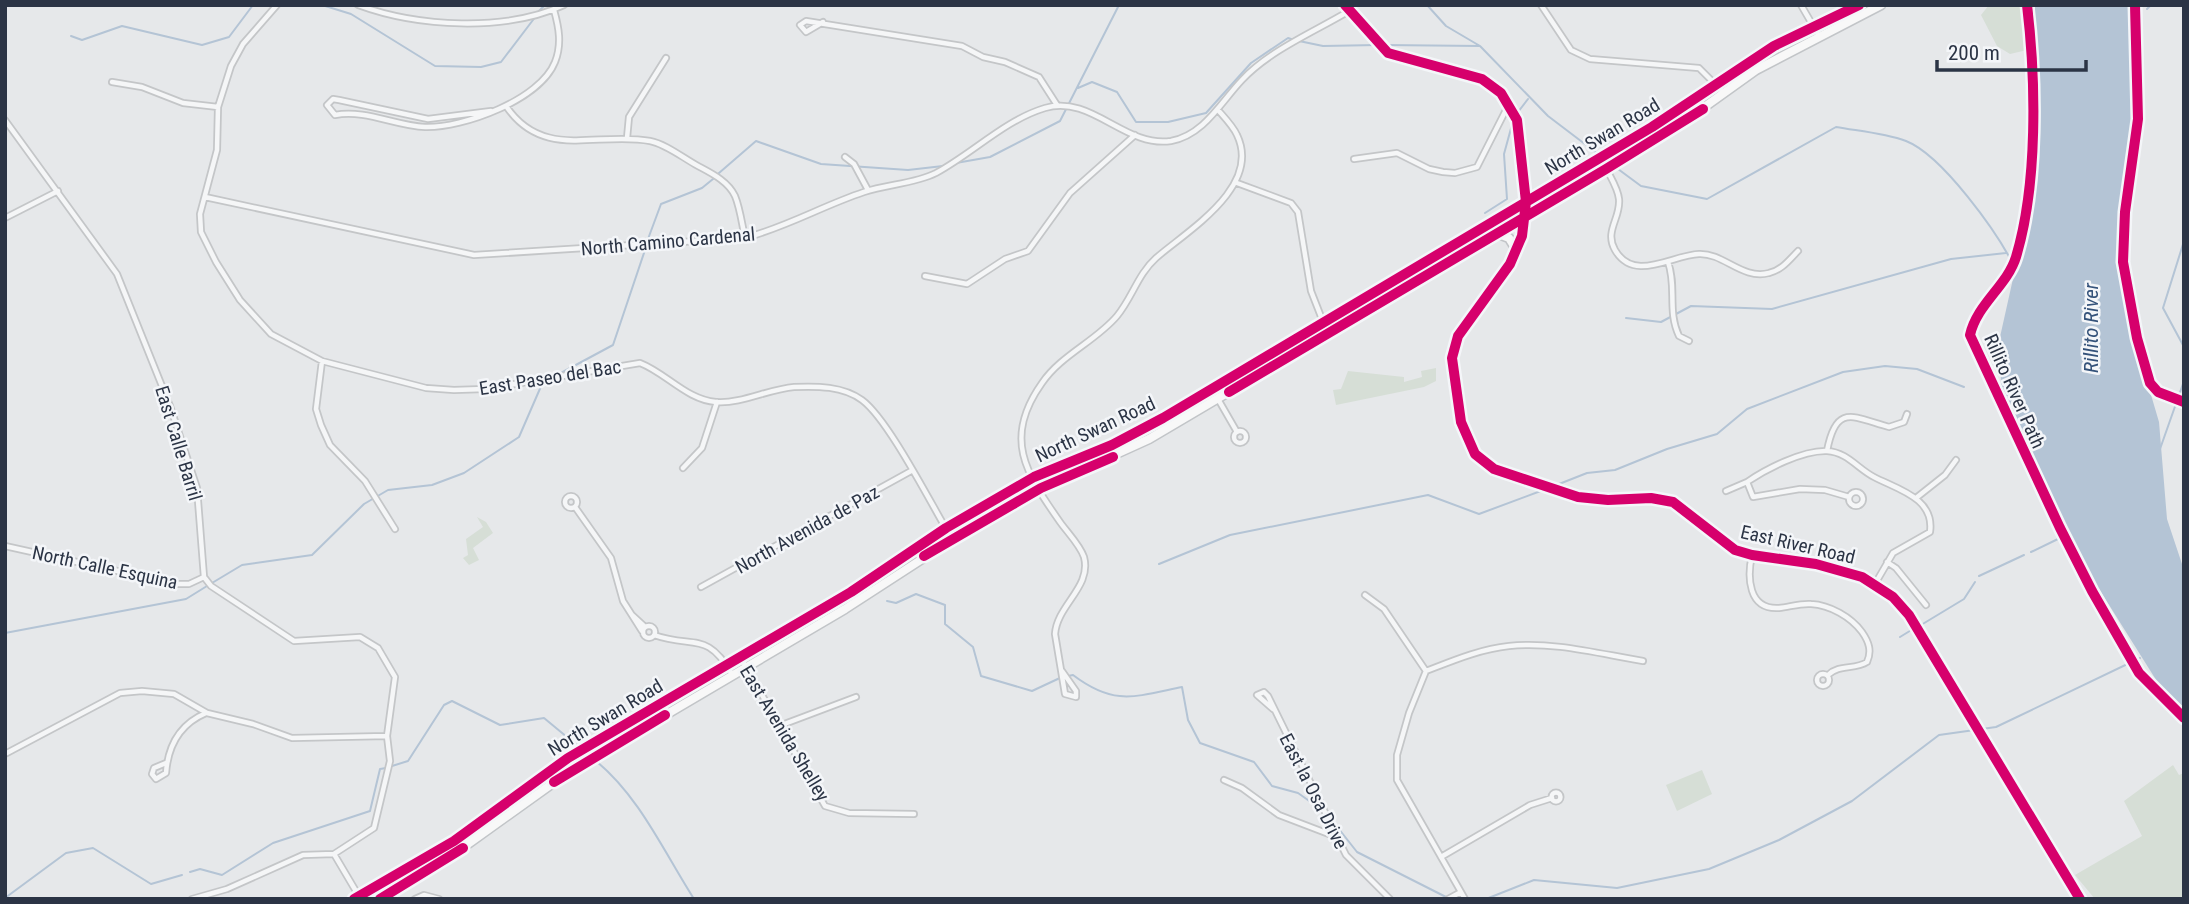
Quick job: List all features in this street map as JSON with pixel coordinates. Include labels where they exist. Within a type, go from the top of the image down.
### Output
[{"type":"main road","name":"North Swan Road","points":[[358,898],[454,841],[568,758],[851,592],[946,528],[1034,477],[1112,445],[1163,418],[1321,321],[1526,202],[1718,84],[1774,46],[1859,5]]},
{"type":"main road","name":"North Swan Road","points":[[380,899],[462,850],[566,773],[845,609],[953,539],[1041,488],[1129,449],[1606,169],[1725,93],[1756,70],[1881,5]]},
{"type":"main road","points":[[1496,233],[1509,238],[1517,251]]},
{"type":"street","name":"East Paseo del Bac","points":[[277,5],[243,44],[231,66],[218,107],[217,149],[200,214],[201,232],[240,300],[271,334],[321,361],[426,388],[485,389],[640,363],[654,368],[697,397],[717,402]]},
{"type":"street","points":[[358,5],[386,15],[436,22],[491,22],[554,10],[564,5]]},
{"type":"street","points":[[1541,5],[1571,50],[1590,60],[1699,68],[1725,93]]},
{"type":"street","points":[[1801,5],[1819,37]]},
{"type":"street","points":[[823,22],[864,32],[962,46],[983,57],[1005,62],[1039,77],[1057,106],[1090,113],[1135,135],[1170,141],[1202,126],[1243,79],[1347,8],[1388,53],[1482,79],[1510,104],[1478,167],[1455,173],[1443,172],[1429,169],[1397,153],[1354,159]]},
{"type":"street","points":[[491,111],[428,119],[333,99],[327,105],[335,115],[354,114],[428,127],[460,124],[506,106],[544,80],[554,64],[560,43],[554,10]]},
{"type":"street","points":[[627,138],[629,117],[666,58]]},
{"type":"street","points":[[111,82],[142,87],[183,103],[218,107]]},
{"type":"street","name":"East River Road","points":[[1510,104],[1522,145],[1526,202],[1517,251],[1454,346],[1454,390],[1461,422],[1475,454],[1494,469],[1578,497],[1608,500],[1651,498],[1673,502],[1723,544],[1752,555],[1832,567],[1875,583],[1894,597],[1909,615],[2080,899]]},
{"type":"street","points":[[506,106],[511,114],[538,134],[566,142],[627,138],[653,142],[719,178],[734,194],[746,237]]},
{"type":"street","name":"North Camino Cardenal","points":[[205,197],[474,255],[746,237],[781,228],[868,190],[932,175],[1012,123],[1057,106]]},
{"type":"street","points":[[1062,671],[1076,691],[1076,697],[1065,694],[1062,671],[1056,623],[1085,573],[1083,555],[1022,456],[1019,440],[1023,421],[1042,382],[1117,315],[1154,260],[1198,226],[1237,183],[1241,153],[1237,135],[1217,110]]},
{"type":"street","name":"East Calle Barril","points":[[5,120],[117,274],[170,406],[197,488],[204,577]]},
{"type":"street","points":[[925,276],[967,284],[1005,259],[1028,251],[1070,193],[1135,135]]},
{"type":"street","points":[[845,157],[854,164],[868,190]]},
{"type":"street","points":[[1606,169],[1619,198],[1611,227],[1611,239],[1615,251],[1631,265],[1643,266],[1702,254],[1714,256],[1742,271],[1768,274],[1780,270],[1798,251]]},
{"type":"street","points":[[1237,183],[1291,203],[1298,212],[1309,279],[1321,321],[1328,333]]},
{"type":"street","points":[[5,218],[58,191]]},
{"type":"street","points":[[1668,262],[1674,276],[1671,315],[1679,336],[1689,341]]},
{"type":"street","points":[[321,361],[316,410],[321,425],[330,445],[365,481],[395,528]]},
{"type":"street","points":[[683,468],[702,448],[717,402],[793,387],[838,388],[863,401],[886,428],[953,539]]},
{"type":"street","points":[[1217,398],[1237,432]]},
{"type":"street","points":[[1826,451],[1830,431],[1837,421],[1848,416],[1861,416],[1889,428],[1904,422],[1907,414]]},
{"type":"street","points":[[1726,491],[1804,456],[1826,451],[1842,455],[1874,477],[1892,482],[1916,498],[1928,514],[1930,532],[1902,546],[1887,562],[1875,583]]},
{"type":"street","points":[[1916,498],[1945,475],[1956,460]]},
{"type":"street","name":"North Avenida de Paz","points":[[701,587],[911,471]]},
{"type":"street","points":[[1747,482],[1753,497],[1800,489],[1825,490],[1849,497]]},
{"type":"street","points":[[575,507],[611,558],[629,612],[647,638],[654,635],[710,646],[733,675]]},
{"type":"street","name":"North Calle Esquina","points":[[5,547],[176,584],[189,584],[204,577]]},
{"type":"street","points":[[1752,555],[1748,580],[1760,602],[1775,608],[1811,604],[1833,610],[1862,632],[1870,646],[1867,662],[1860,666],[1837,669],[1828,676]]},
{"type":"street","points":[[1887,562],[1896,568],[1926,604]]},
{"type":"street","points":[[192,899],[227,889],[303,855],[334,854],[374,828],[389,764],[387,736],[395,677],[378,648],[360,637],[294,641],[211,586],[204,577]]},
{"type":"street","points":[[1365,595],[1384,609],[1426,671]]},
{"type":"street","points":[[643,629],[653,628],[654,635]]},
{"type":"street","points":[[1465,899],[1397,780],[1400,745],[1426,671],[1460,658],[1509,646],[1550,647],[1643,661]]},
{"type":"street","name":"East Avenida Shelley","points":[[741,658],[825,806],[849,813],[914,814]]},
{"type":"street","points":[[5,754],[120,693],[174,694],[207,713],[253,724],[292,738],[387,736]]},
{"type":"street","points":[[779,726],[856,697]]},
{"type":"street","name":"East la Osa Drive","points":[[1273,709],[1335,836],[1357,868],[1375,881],[1390,899]]},
{"type":"street","points":[[166,763],[178,734],[190,720],[207,713]]},
{"type":"street","points":[[1224,780],[1249,792],[1279,815],[1335,836]]},
{"type":"street","points":[[1441,857],[1530,806],[1552,798]]},
{"type":"street","points":[[334,854],[358,898]]},
{"type":"street","points":[[1448,899],[1461,892]]},
{"type":"street","points":[[415,899],[430,895],[439,899]]},
{"type":"shaded area","points":[[1989,5],[2026,5],[2027,50],[2010,54],[1997,46],[1981,15]]},
{"type":"shaded area","points":[[1436,368],[1436,381],[1424,387],[1336,405],[1333,390],[1341,389],[1348,371],[1404,377],[1404,382],[1422,377],[1421,371]]},
{"type":"shaded area","points":[[477,517],[486,522],[493,533],[473,548],[479,560],[469,565],[463,558],[468,555],[466,539],[483,527]]},
{"type":"shaded area","points":[[2173,765],[2179,775],[2184,773],[2184,899],[2095,899],[2075,875],[2142,836],[2124,801]]},
{"type":"shaded area","points":[[1702,770],[1712,794],[1677,811],[1666,785]]},
{"type":"water","name":"Rillito River","points":[[2035,5],[2132,5],[2136,127],[2123,212],[2121,261],[2134,337],[2159,422],[2167,519],[2184,570],[2184,708],[2158,683],[2094,581],[2066,531],[2001,385],[2000,337],[2035,180]]},
{"type":"waterway","points":[[71,36],[82,40],[122,26],[202,45],[229,37],[253,5]]},
{"type":"waterway","points":[[322,5],[351,14],[435,66],[481,67],[501,62],[536,16]]},
{"type":"waterway","points":[[539,11],[545,5]]},
{"type":"waterway","points":[[956,163],[990,157],[1060,121],[1119,5]]},
{"type":"waterway","points":[[1427,5],[1446,26],[1480,46],[1548,116],[1598,154]]},
{"type":"waterway","points":[[2147,9],[2151,5]]},
{"type":"waterway","points":[[1078,88],[1092,82],[1117,92],[1136,122],[1168,122],[1206,113],[1251,63],[1288,38],[1294,40]]},
{"type":"waterway","points":[[1299,41],[1323,46],[1377,45]]},
{"type":"waterway","points":[[1383,45],[1480,46]]},
{"type":"waterway","points":[[1518,112],[1528,99]]},
{"type":"waterway","points":[[1485,213],[1507,199],[1504,154],[1513,121]]},
{"type":"waterway","points":[[1618,169],[1641,186],[1707,199],[1836,127],[1889,136],[1920,149],[1952,178],[1983,216],[2015,268]]},
{"type":"waterway","points":[[719,173],[756,141],[821,164],[908,170],[943,166]]},
{"type":"waterway","points":[[648,239],[661,204],[702,188],[713,179]]},
{"type":"waterway","points":[[2184,241],[2163,308],[2184,347]]},
{"type":"waterway","points":[[559,374],[613,345],[646,247]]},
{"type":"waterway","points":[[1626,318],[1661,322],[1691,306],[1772,309],[1951,259],[2006,253]]},
{"type":"waterway","points":[[1554,486],[1587,473],[1615,470],[1667,449],[1717,434],[1747,409],[1843,372],[1885,366],[1917,369],[1964,387]]},
{"type":"waterway","points":[[212,583],[242,565],[312,555],[364,504],[388,490],[432,485],[464,473],[519,437],[542,384],[548,381]]},
{"type":"waterway","points":[[2160,449],[2184,381]]},
{"type":"waterway","points":[[1159,564],[1230,535],[1428,495],[1479,514],[1546,489]]},
{"type":"waterway","points":[[2031,552],[2060,538],[2073,539]]},
{"type":"waterway","points":[[1979,576],[2024,555]]},
{"type":"waterway","points":[[1921,625],[1964,599],[1975,582]]},
{"type":"waterway","points":[[5,633],[186,599],[207,586]]},
{"type":"waterway","points":[[887,601],[896,603],[916,594],[945,605],[945,624],[973,647],[981,676],[1032,691],[1062,677]]},
{"type":"waterway","points":[[1900,637],[1913,629]]},
{"type":"waterway","points":[[1486,899],[1534,880],[1617,888],[1709,869],[1779,840],[1852,801],[1939,735],[1996,727],[2140,658]]},
{"type":"waterway","points":[[1068,676],[1073,675],[1087,685],[1113,695],[1137,696],[1182,687],[1188,720],[1200,743],[1254,762],[1272,786],[1298,793],[1322,810]]},
{"type":"waterway","points":[[392,766],[408,761],[444,705],[452,701],[500,725],[544,718],[579,747]]},
{"type":"waterway","points":[[596,761],[638,808],[694,899]]},
{"type":"waterway","points":[[190,872],[200,869],[222,875],[273,843],[370,811],[380,769],[386,768]]},
{"type":"waterway","points":[[1331,819],[1357,852],[1448,898]]},
{"type":"waterway","points":[[5,898],[66,853],[93,848],[151,884],[182,875]]},
{"type":"cycle path","points":[[1345,5],[1388,53],[1482,79],[1501,93],[1517,120],[1526,202],[1522,236],[1510,264],[1458,336],[1452,358],[1461,422],[1475,454],[1494,469],[1578,497],[1608,500],[1651,498],[1673,502],[1735,550],[1816,564],[1862,577],[1893,597],[1909,615],[2080,899]]},
{"type":"cycle path","points":[[354,899],[454,841],[568,758],[851,592],[946,528],[1034,477],[1112,445],[1163,418],[1652,127],[1774,46],[1859,5]]},
{"type":"cycle path","name":"Rillito River Path","points":[[2027,5],[2032,66],[2033,132],[2032,165],[2023,228],[2012,267],[1979,314],[1970,335],[2092,591],[2139,673],[2184,718]]},
{"type":"cycle path","points":[[2135,5],[2138,119],[2125,212],[2123,262],[2137,338],[2150,383],[2158,392],[2184,402]]},
{"type":"cycle path","points":[[1229,392],[1703,109]]},
{"type":"cycle path","points":[[924,556],[1041,488],[1113,457]]},
{"type":"cycle path","points":[[554,782],[665,715]]},
{"type":"cycle path","points":[[380,899],[463,848]]}]
